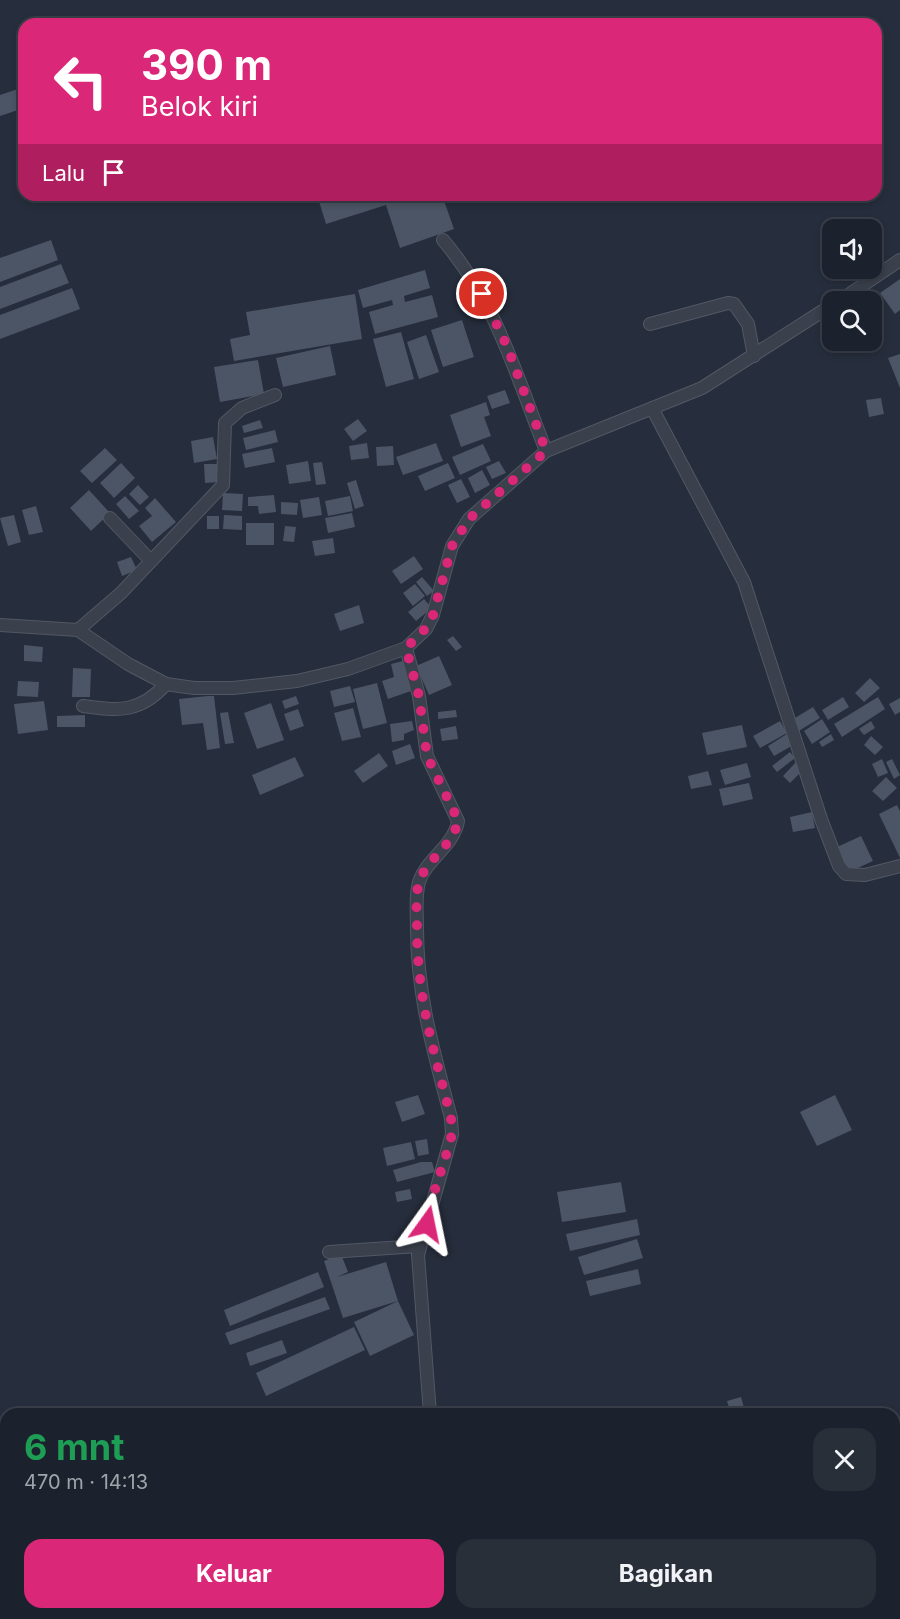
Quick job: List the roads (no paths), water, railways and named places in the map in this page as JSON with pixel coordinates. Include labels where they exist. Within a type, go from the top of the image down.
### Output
[{"type":"street","points":[[443,240],[465,266],[482,294],[507,346],[546,451]]},
{"type":"street","points":[[854,291],[900,260]]},
{"type":"street","points":[[650,324],[728,303],[734,304],[748,324],[754,356]]},
{"type":"street","points":[[0,625],[78,630],[128,664],[166,684],[194,688],[233,688],[297,681],[348,669],[406,648],[426,628],[433,615],[452,546],[469,519],[546,451],[702,388],[822,312]]},
{"type":"street","points":[[78,630],[121,593],[223,485],[225,423],[242,408],[275,395]]},
{"type":"street","points":[[652,408],[744,582],[821,819],[839,866],[846,874],[866,875],[900,866]]},
{"type":"street","points":[[110,518],[150,560]]},
{"type":"street","points":[[406,648],[419,696],[427,756],[458,820],[452,838],[424,872],[417,900],[417,960],[422,1005],[451,1118],[452,1134],[419,1246],[430,1408]]},
{"type":"street","points":[[83,706],[111,710],[135,708],[155,696],[166,684]]},
{"type":"street","points":[[329,1252],[419,1246]]}]
